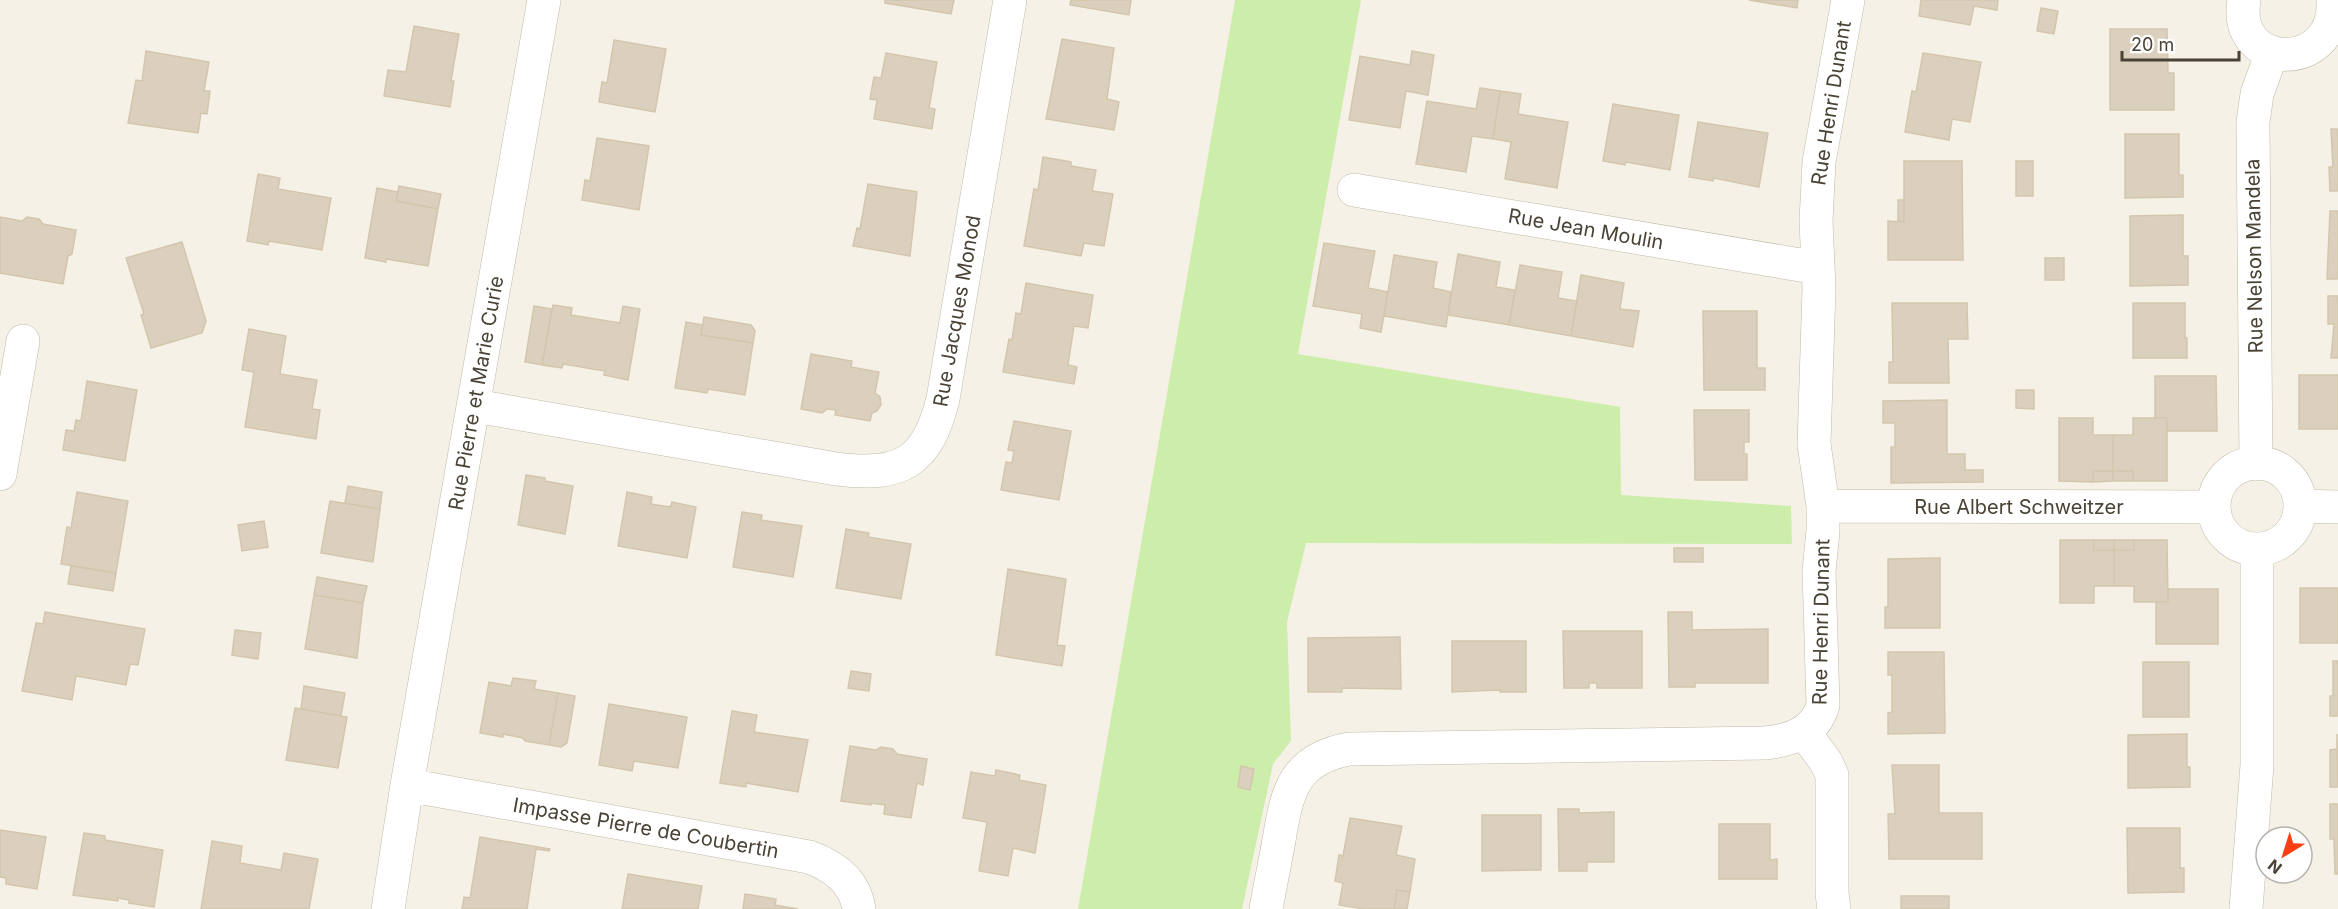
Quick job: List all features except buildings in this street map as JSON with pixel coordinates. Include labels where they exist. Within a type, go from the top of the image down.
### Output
[{"type":"street","name":"Rue Pierre et Marie Curie","points":[[388,909],[407,785],[475,406],[544,0]]},
{"type":"street","name":"Rue Jacques Monod","points":[[475,406],[836,469],[873,472],[891,470],[906,463],[926,443],[934,429],[943,399],[1010,0]]},
{"type":"street","name":"Rue Henri Dunant","points":[[1266,909],[1284,810],[1290,790],[1299,774],[1326,754],[1349,749],[1765,743],[1788,740],[1804,732],[1816,721],[1823,705],[1819,571],[1823,506],[1814,444],[1819,296],[1816,200],[1819,162],[1848,0]]},
{"type":"street","points":[[2244,0],[2243,17],[2248,32],[2258,44],[2272,52],[2295,55],[2318,46],[2328,33],[2335,12]]},
{"type":"street","name":"Rue Nelson Mandela","points":[[2256,464],[2253,122],[2257,94],[2272,52]]},
{"type":"street","name":"Rue Jean Moulin","points":[[1354,190],[1818,268]]},
{"type":"street","points":[[0,474],[22,341]]},
{"type":"street","points":[[2256,464],[2271,466],[2285,474],[2297,490],[2300,506],[2296,522],[2287,536],[2273,546],[2257,549],[2246,548],[2236,543],[2223,532],[2217,523],[2214,507],[2218,487],[2224,478],[2236,469],[2256,464]]},
{"type":"street","name":"Rue Albert Schweitzer","points":[[1823,506],[2214,507]]},
{"type":"street","points":[[2300,506],[2338,507]]},
{"type":"street","points":[[2247,909],[2257,765],[2257,549]]},
{"type":"street","points":[[1804,732],[1826,762],[1832,775],[1834,909]]},
{"type":"street","name":"Impasse Pierre de Coubertin","points":[[407,785],[809,857],[829,865],[845,878],[858,899],[859,909]]},
{"type":"green space","points":[[1235,0],[1361,0],[1298,354],[1620,407],[1621,495],[1791,506],[1792,544],[1306,543],[1287,622],[1291,741],[1273,764],[1242,909],[1078,909]]}]
